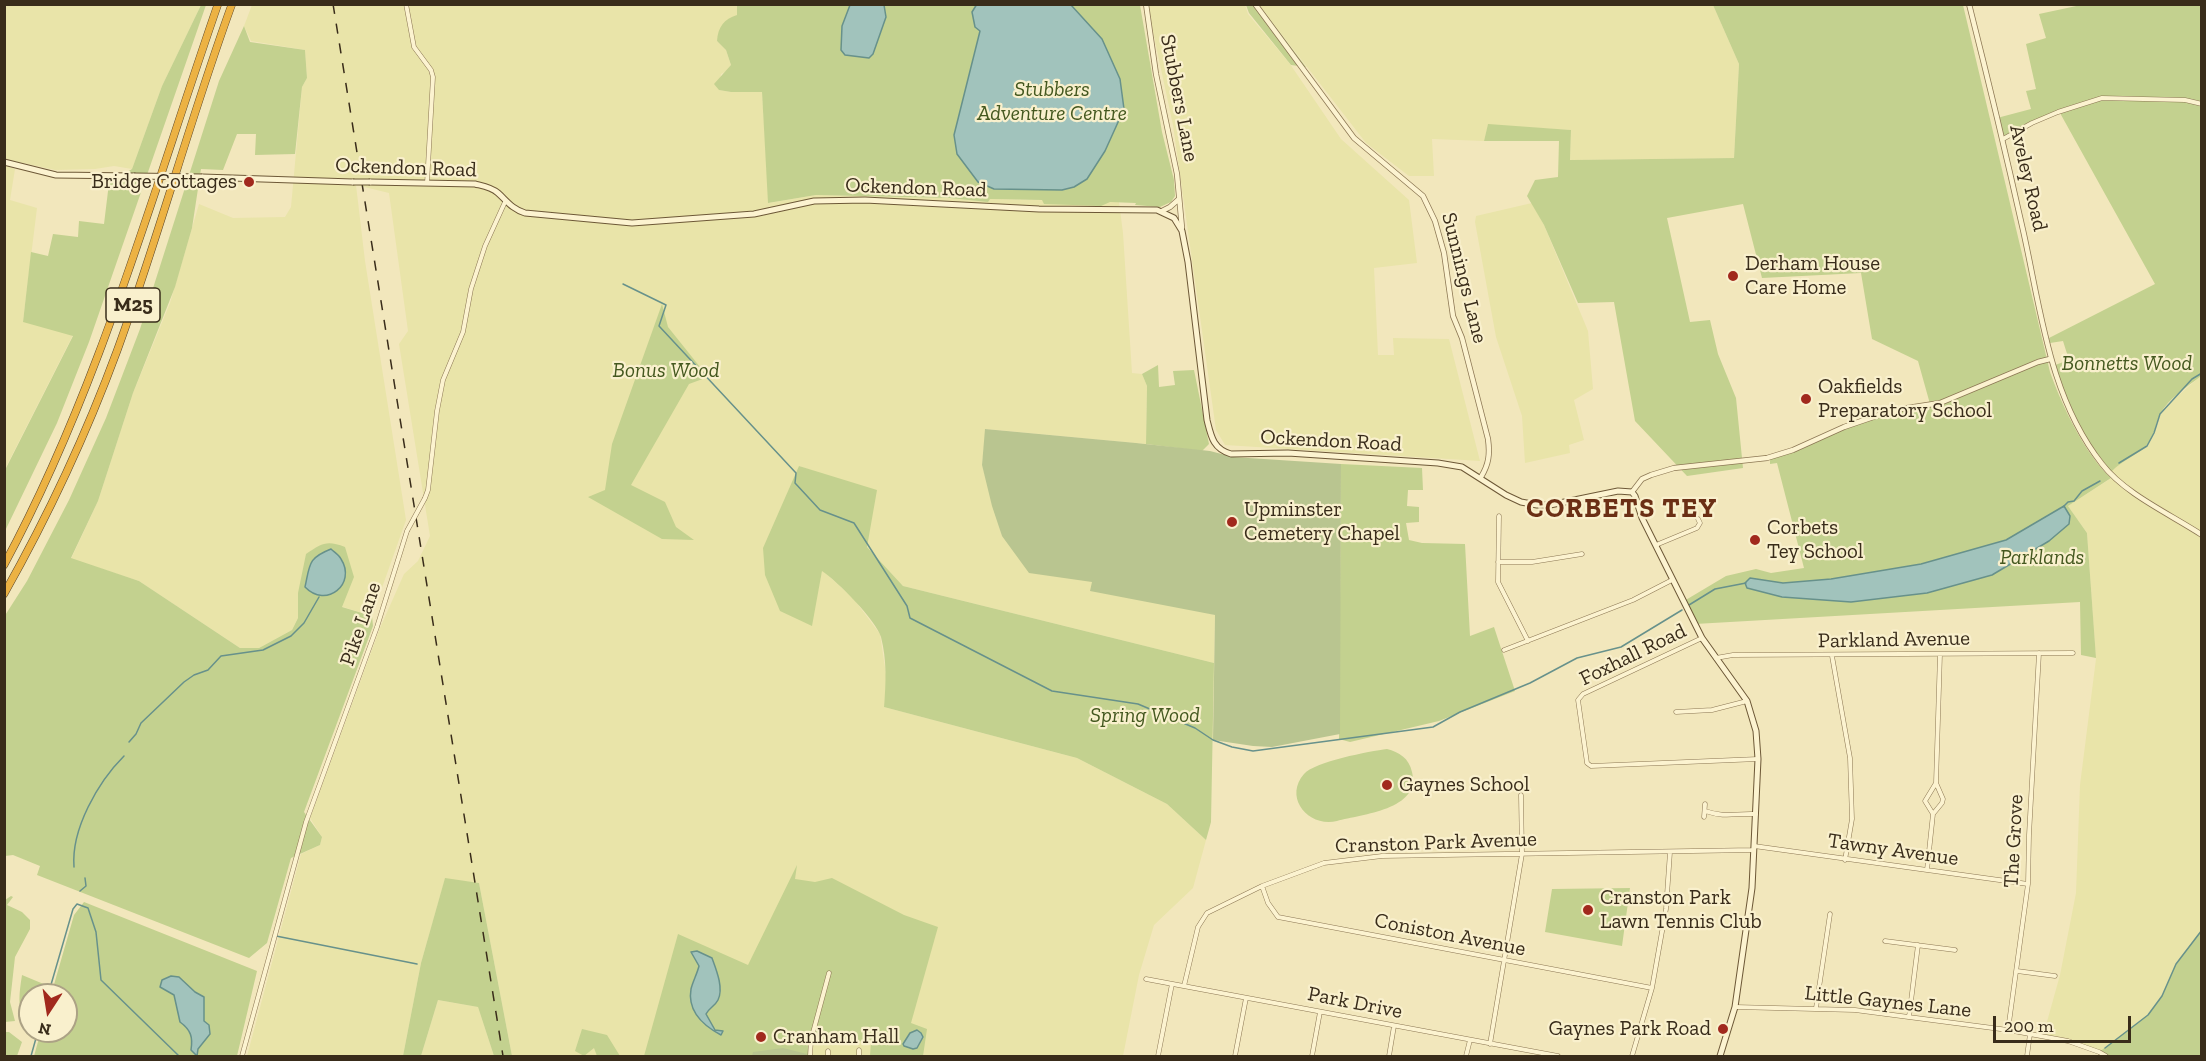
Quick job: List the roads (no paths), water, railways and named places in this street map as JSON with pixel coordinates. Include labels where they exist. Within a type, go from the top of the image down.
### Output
[{"type":"highway","name":"M25","points":[[4,565],[43,490],[92,376],[219,4]]},
{"type":"highway","name":"M25","points":[[4,594],[58,492],[106,378],[138,290],[232,4]]},
{"type":"main road","name":"Ockendon Road","points":[[4,162],[56,175],[475,184],[490,188],[514,210],[525,213],[632,223],[754,214],[814,201],[865,200],[1039,209],[1162,212]]},
{"type":"main road","points":[[1162,212],[1174,218],[1182,231]]},
{"type":"main road","name":"Ockendon Road","points":[[1182,231],[1188,262],[1207,420],[1214,444],[1218,448],[1231,454],[1288,453],[1438,463],[1462,467],[1506,495],[1521,502],[1537,505],[1550,505],[1618,491],[1632,492]]},
{"type":"main road","points":[[1632,492],[1642,518],[1702,638],[1747,701],[1756,731],[1758,759],[1756,814],[1749,918],[1735,1007],[1720,1056]]},
{"type":"street","points":[[406,4],[414,47],[431,69],[433,77],[427,183]]},
{"type":"street","name":"Stubbers Lane","points":[[1146,4],[1156,74],[1180,198],[1182,231]]},
{"type":"street","name":"Sunnings Lane","points":[[1255,4],[1354,138],[1382,164],[1423,196],[1428,204],[1444,253],[1455,326],[1461,338],[1488,439],[1490,454],[1481,477]]},
{"type":"street","name":"Aveley Road","points":[[1969,4],[2003,139],[2050,359],[2064,399],[2101,464],[2113,477],[2202,535]]},
{"type":"street","points":[[2003,139],[2058,112],[2102,98],[2184,100],[2202,104]]},
{"type":"street","points":[[1162,212],[1180,198]]},
{"type":"street","name":"Pike Lane","points":[[242,1056],[306,822],[377,627],[407,531],[428,490],[443,380],[463,332],[471,289],[479,263],[505,202]]},
{"type":"street","points":[[1632,492],[1642,479],[1651,475],[1674,468],[1767,458],[1894,410],[1940,403],[2050,359]]},
{"type":"street","points":[[1499,516],[1498,582],[1528,641]]},
{"type":"street","points":[[1656,545],[1697,528],[1700,523],[1698,519]]},
{"type":"street","points":[[1498,562],[1532,562],[1582,554]]},
{"type":"street","points":[[1504,650],[1633,600],[1672,580]]},
{"type":"street","name":"Foxhall Road","points":[[1702,638],[1583,694],[1578,700],[1587,763],[1591,766],[1758,759]]},
{"type":"street","name":"The Grove","points":[[2008,1030],[2028,884],[2039,653]]},
{"type":"street","name":"Parkland Avenue","points":[[1716,658],[2073,653]]},
{"type":"street","points":[[1927,870],[1933,814],[1943,799],[1936,783],[1940,654]]},
{"type":"street","points":[[1832,656],[1851,770],[1852,819],[1845,860]]},
{"type":"street","points":[[1676,712],[1712,710],[1747,701]]},
{"type":"street","points":[[1933,814],[1925,801],[1936,783]]},
{"type":"street","points":[[1490,1044],[1522,854],[1521,795]]},
{"type":"street","points":[[1704,817],[1705,804]]},
{"type":"street","points":[[1705,811],[1720,816],[1733,816],[1741,813],[1756,814]]},
{"type":"street","name":"Tawny Avenue","points":[[1754,848],[2028,884]]},
{"type":"street","name":"Cranston Park Avenue","points":[[1184,986],[1198,927],[1208,913],[1262,886],[1324,863],[1382,856],[1670,852],[1754,848]]},
{"type":"street","points":[[1632,1056],[1652,988],[1666,909],[1670,852]]},
{"type":"street","name":"Coniston Avenue","points":[[1262,886],[1268,903],[1278,917],[1652,988]]},
{"type":"street","points":[[1816,1008],[1830,914]]},
{"type":"street","points":[[1885,940],[1955,950]]},
{"type":"street","points":[[1909,1017],[1918,945]]},
{"type":"street","points":[[2017,970],[2055,976]]},
{"type":"street","points":[[810,1056],[811,1040],[829,973]]},
{"type":"street","name":"Park Drive","points":[[1146,979],[1558,1056]]},
{"type":"street","points":[[1158,1056],[1172,984]]},
{"type":"street","points":[[1235,1056],[1246,998]]},
{"type":"street","name":"Little Gaynes Lane","points":[[1735,1007],[1856,1010],[2008,1030],[2068,1041],[2106,1056]]},
{"type":"street","points":[[1312,1056],[1320,1012]]},
{"type":"street","points":[[1389,1056],[1395,1026]]},
{"type":"street","points":[[2027,1056],[2030,1034]]},
{"type":"street","points":[[1466,1056],[1470,1040]]},
{"type":"street","points":[[859,1050],[859,1056]]},
{"type":"street","points":[[828,1051],[828,1056]]},
{"type":"water","points":[[977,4],[1071,5],[1102,39],[1120,79],[1124,109],[1105,151],[1087,179],[1074,187],[1062,190],[994,189],[978,182],[957,154],[954,135],[980,31],[975,27],[972,12]]},
{"type":"water","points":[[850,5],[884,5],[886,17],[873,54],[869,58],[845,55],[841,50],[842,26]]},
{"type":"water","points":[[2064,506],[2070,516],[2069,524],[2049,541],[1992,575],[1927,593],[1851,602],[1782,597],[1747,588],[1745,583],[1750,578],[1783,583],[1831,579],[1921,564],[2006,540]]},
{"type":"water","points":[[331,549],[340,558],[345,568],[342,585],[330,594],[313,593],[305,587],[309,567],[314,559]]},
{"type":"water","points":[[697,951],[712,958],[717,973],[720,995],[706,1014],[715,1030],[723,1031],[721,1035],[703,1023],[692,1005],[691,989],[699,966],[691,952]]},
{"type":"water","points":[[171,976],[179,977],[204,997],[204,1021],[209,1025],[210,1034],[198,1049],[197,1056],[191,1050],[192,1041],[189,1031],[180,1022],[174,995],[160,987],[162,980]]},
{"type":"water","points":[[917,1030],[923,1037],[917,1048],[904,1046],[910,1033]]},
{"type":"waterway","points":[[623,284],[666,305],[659,326],[796,473],[795,483],[820,510],[854,523],[907,606],[910,618],[1052,691],[1138,704],[1195,728],[1213,740],[1232,747],[1253,751],[1433,727],[1460,712],[1530,683],[1577,658],[1621,647],[1682,610]]},
{"type":"waterway","points":[[2119,463],[2147,446],[2160,414],[2192,379],[2202,373]]},
{"type":"waterway","points":[[2063,507],[2068,502],[2074,501],[2082,491],[2100,481]]},
{"type":"waterway","points":[[1689,605],[1715,589],[1746,583]]},
{"type":"waterway","points":[[129,742],[141,723],[184,682],[208,670],[221,656],[263,650],[291,636],[304,623],[319,597]]},
{"type":"waterway","points":[[74,867],[77,837],[88,807],[105,779],[124,756]]},
{"type":"waterway","points":[[80,891],[86,886],[85,878]]},
{"type":"waterway","points":[[51,983],[73,909],[77,904],[88,908],[96,932],[101,980],[179,1056]]},
{"type":"waterway","points":[[2105,1048],[2148,1015],[2162,996],[2176,964],[2202,930]]},
{"type":"waterway","points":[[276,936],[417,964]]},
{"type":"waterway","points":[[31,1056],[35,1043]]},
{"type":"railway","points":[[333,4],[503,1056]]},
{"type":"place","name":"Bridge Cottages","points":[[249,182]]},
{"type":"place","name":"Derham House Care Home","points":[[1733,276]]},
{"type":"place","name":"Oakfields Preparatory School","points":[[1806,399]]},
{"type":"place","name":"Upminster Cemetery Chapel","points":[[1232,522]]},
{"type":"place","name":"Corbets Tey School","points":[[1755,540]]},
{"type":"place","name":"Gaynes School","points":[[1387,785]]},
{"type":"place","name":"Cranston Park Lawn Tennis Club","points":[[1588,910]]},
{"type":"place","name":"Gaynes Park Road","points":[[1723,1029]]},
{"type":"place","name":"Cranham Hall","points":[[761,1037]]},
{"type":"district","name":"CORBETS TEY","points":[[1622,509]]},
{"type":"park label","name":"Stubbers Adventure Centre","points":[[1052,102]]},
{"type":"park label","name":"Bonnetts Wood","points":[[2127,364]]},
{"type":"park label","name":"Bonus Wood","points":[[666,371]]},
{"type":"park label","name":"Parklands","points":[[2042,558]]},
{"type":"park label","name":"Spring Wood","points":[[1145,716]]}]
